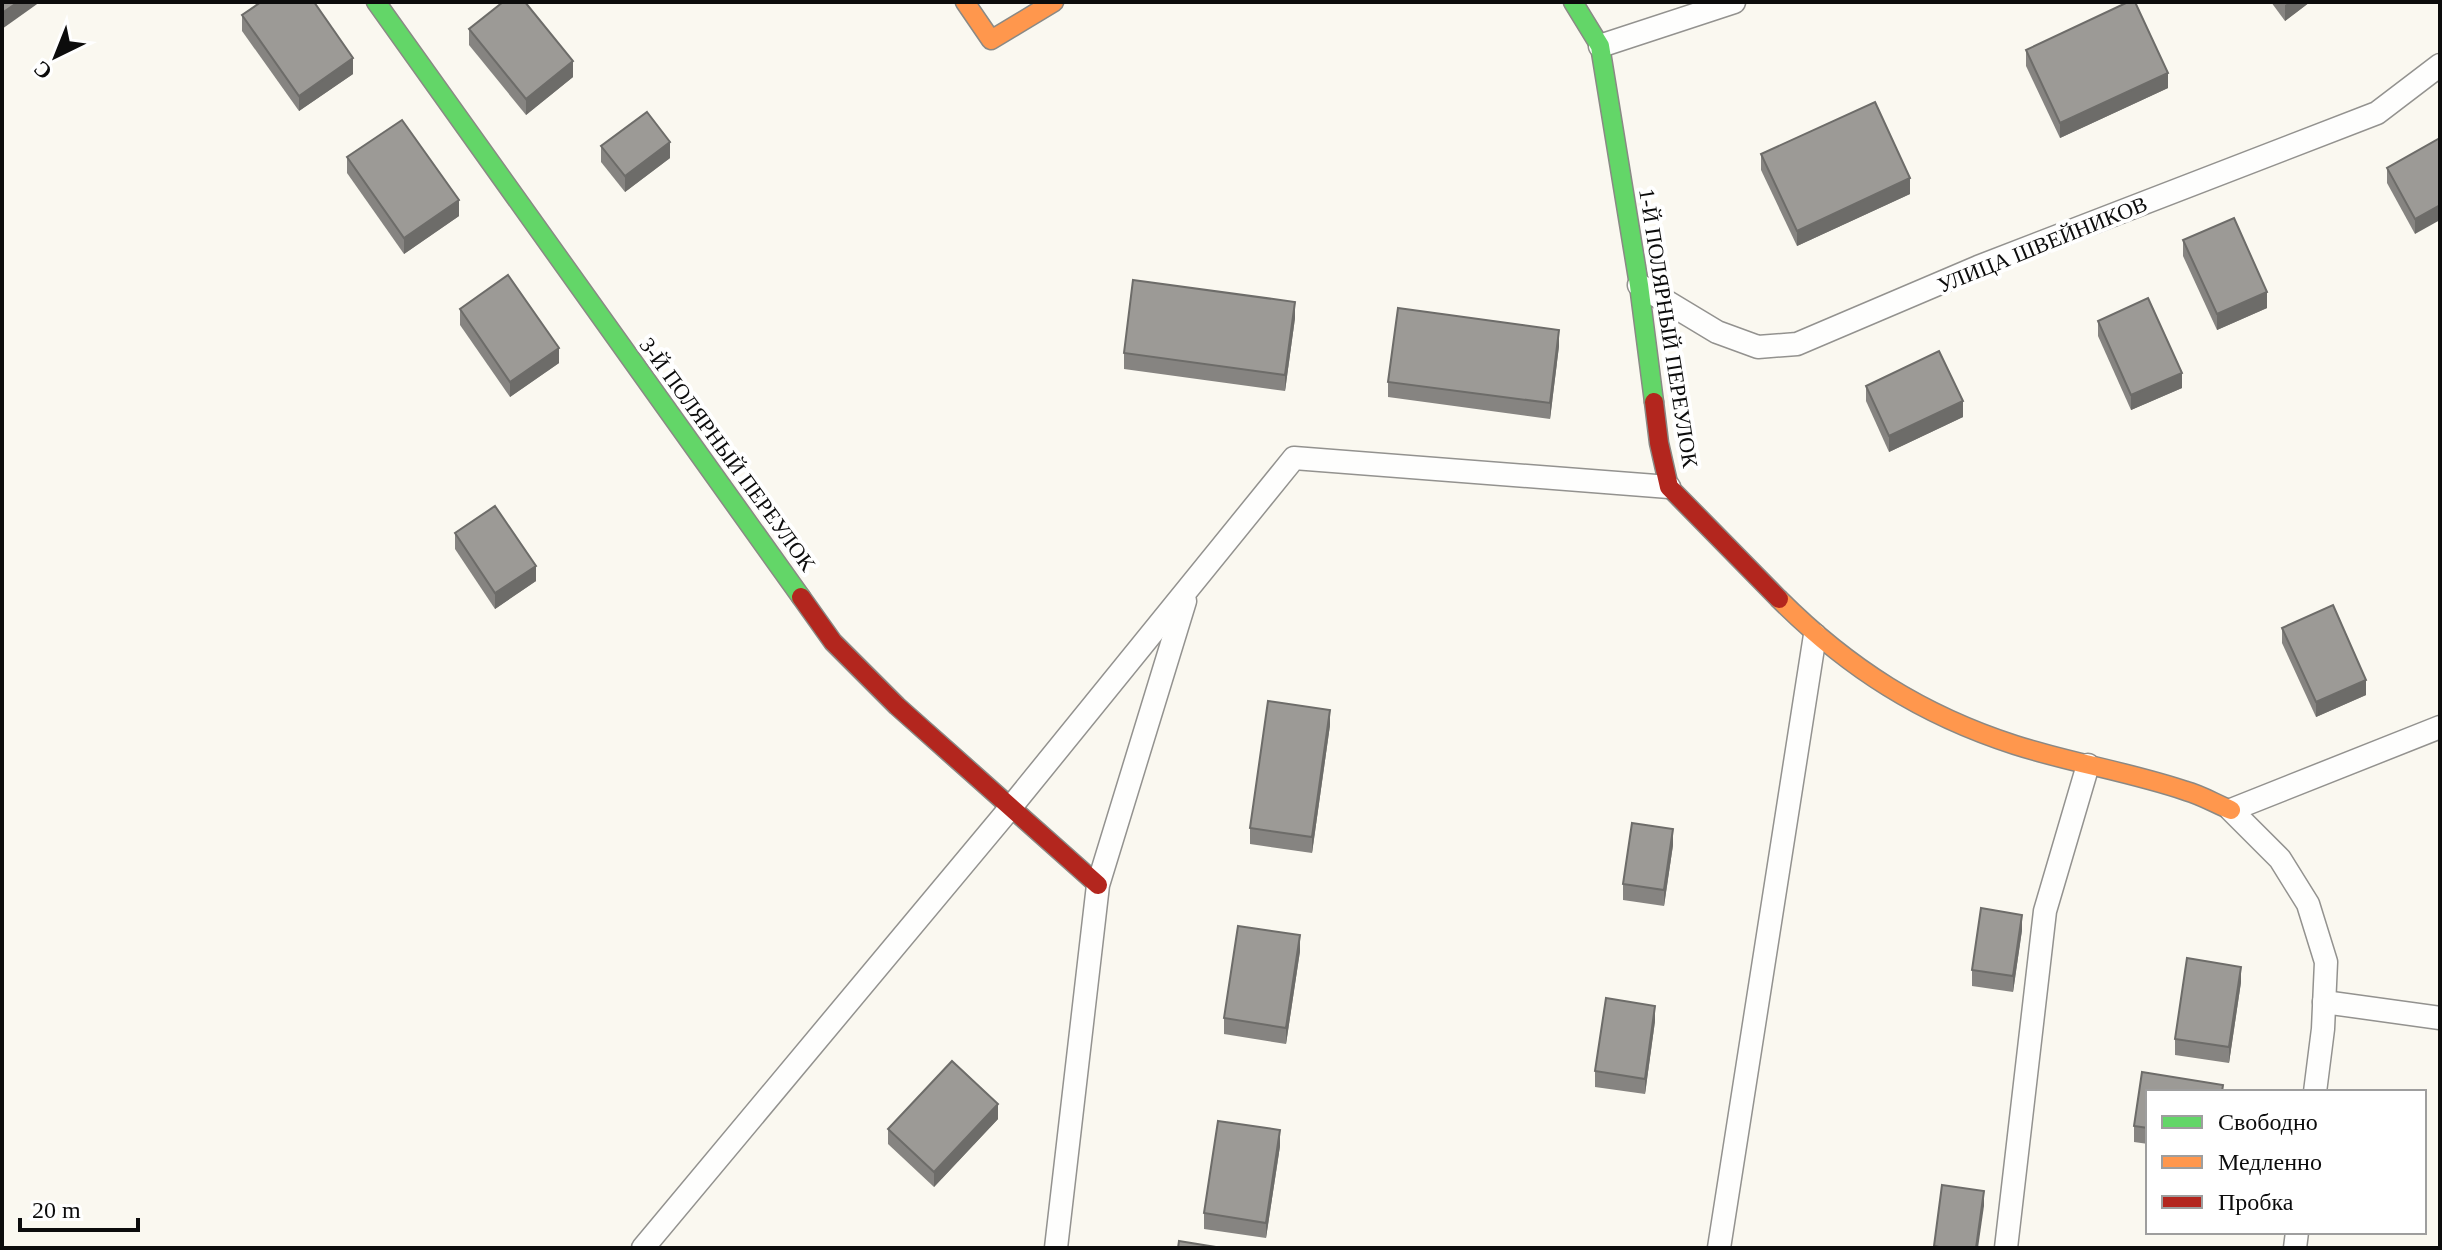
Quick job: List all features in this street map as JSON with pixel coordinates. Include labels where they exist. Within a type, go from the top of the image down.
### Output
[{"type":"street","name":"3-Й ПОЛЯРНЫЙ ПЕРЕУЛОК","points":[[376,2],[833,642],[897,706],[1098,885]]},
{"type":"street","points":[[965,2],[991,40],[1054,2]]},
{"type":"street","name":"1-Й ПОЛЯРНЫЙ ПЕРЕУЛОК","points":[[1573,2],[1600,46],[1639,285],[1659,443],[1669,487],[1815,635],[1865,674],[1935,715],[2015,745],[2188,791],[2231,810]]},
{"type":"lane","points":[[1600,46],[1734,2]]},
{"type":"lane","name":"УЛИЦА ШВЕЙНИКОВ","points":[[1639,285],[1717,332],[1758,347],[1797,344],[1978,267],[2377,113],[2440,65]]},
{"type":"lane","points":[[643,1248],[1011,807],[1294,458],[1669,487]]},
{"type":"lane","points":[[1056,1248],[1098,885],[1188,589]]},
{"type":"lane","points":[[1719,1248],[1815,635]]},
{"type":"lane","points":[[2315,1090],[2326,962],[2308,904],[2280,859],[2231,810],[2440,727]]},
{"type":"lane","points":[[2006,1248],[2045,911],[2088,765]]},
{"type":"lane","points":[[2324,1002],[2440,1018]]},
{"type":"building","points":[[2,2],[18,2],[2,13]]},
{"type":"building","points":[[261,2],[314,2],[353,58],[299,96],[242,15]]},
{"type":"building","points":[[503,2],[525,2],[573,61],[526,99],[469,29]]},
{"type":"building","points":[[2128,2],[2135,2],[2168,73],[2060,123],[2026,50]]},
{"type":"building","points":[[1875,102],[1910,178],[1797,231],[1761,154]]},
{"type":"building","points":[[647,112],[670,142],[625,176],[601,146]]},
{"type":"building","points":[[402,120],[459,200],[404,238],[347,157]]},
{"type":"building","points":[[2440,138],[2440,205],[2415,219],[2387,168]]},
{"type":"building","points":[[2234,218],[2267,292],[2217,314],[2183,240]]},
{"type":"building","points":[[508,275],[559,348],[510,382],[460,309]]},
{"type":"building","points":[[1133,280],[1295,302],[1285,375],[1124,353]]},
{"type":"building","points":[[2148,298],[2182,373],[2131,395],[2098,321]]},
{"type":"building","points":[[1398,308],[1559,330],[1550,403],[1388,382]]},
{"type":"building","points":[[1939,351],[1963,401],[1889,436],[1866,386]]},
{"type":"building","points":[[495,506],[536,566],[495,593],[455,533]]},
{"type":"building","points":[[2333,605],[2366,680],[2316,702],[2282,628]]},
{"type":"building","points":[[1268,701],[1330,710],[1312,837],[1250,828]]},
{"type":"building","points":[[1632,823],[1673,829],[1664,890],[1623,884]]},
{"type":"building","points":[[1981,908],[2022,915],[2013,976],[1972,970]]},
{"type":"building","points":[[1238,926],[1300,935],[1286,1028],[1224,1018]]},
{"type":"building","points":[[2187,958],[2241,967],[2229,1047],[2175,1039]]},
{"type":"building","points":[[1606,998],[1655,1006],[1645,1079],[1595,1071]]},
{"type":"building","points":[[952,1061],[998,1104],[934,1172],[888,1129]]},
{"type":"building","points":[[2142,1072],[2223,1085],[2222,1090],[2146,1090],[2146,1128],[2134,1126]]},
{"type":"building","points":[[1218,1121],[1280,1130],[1266,1223],[1204,1213]]},
{"type":"building","points":[[1942,1185],[1984,1191],[1976,1248],[1934,1246]]},
{"type":"building","points":[[1179,1241],[1222,1248],[1178,1248]]},
{"type":"traffic: fast","points":[[376,2],[801,597]]},
{"type":"traffic: fast","points":[[1573,2],[1600,46],[1639,285],[1654,402]]},
{"type":"traffic: slow","points":[[965,2],[991,40],[1054,2]]},
{"type":"traffic: slow","points":[[1779,599],[1859,668],[1949,719],[2015,745],[2144,778],[2192,793],[2231,810]]},
{"type":"traffic: jam","points":[[1654,402],[1669,487],[1779,599]]},
{"type":"traffic: jam","points":[[801,597],[833,642],[897,706],[1098,885]]}]
